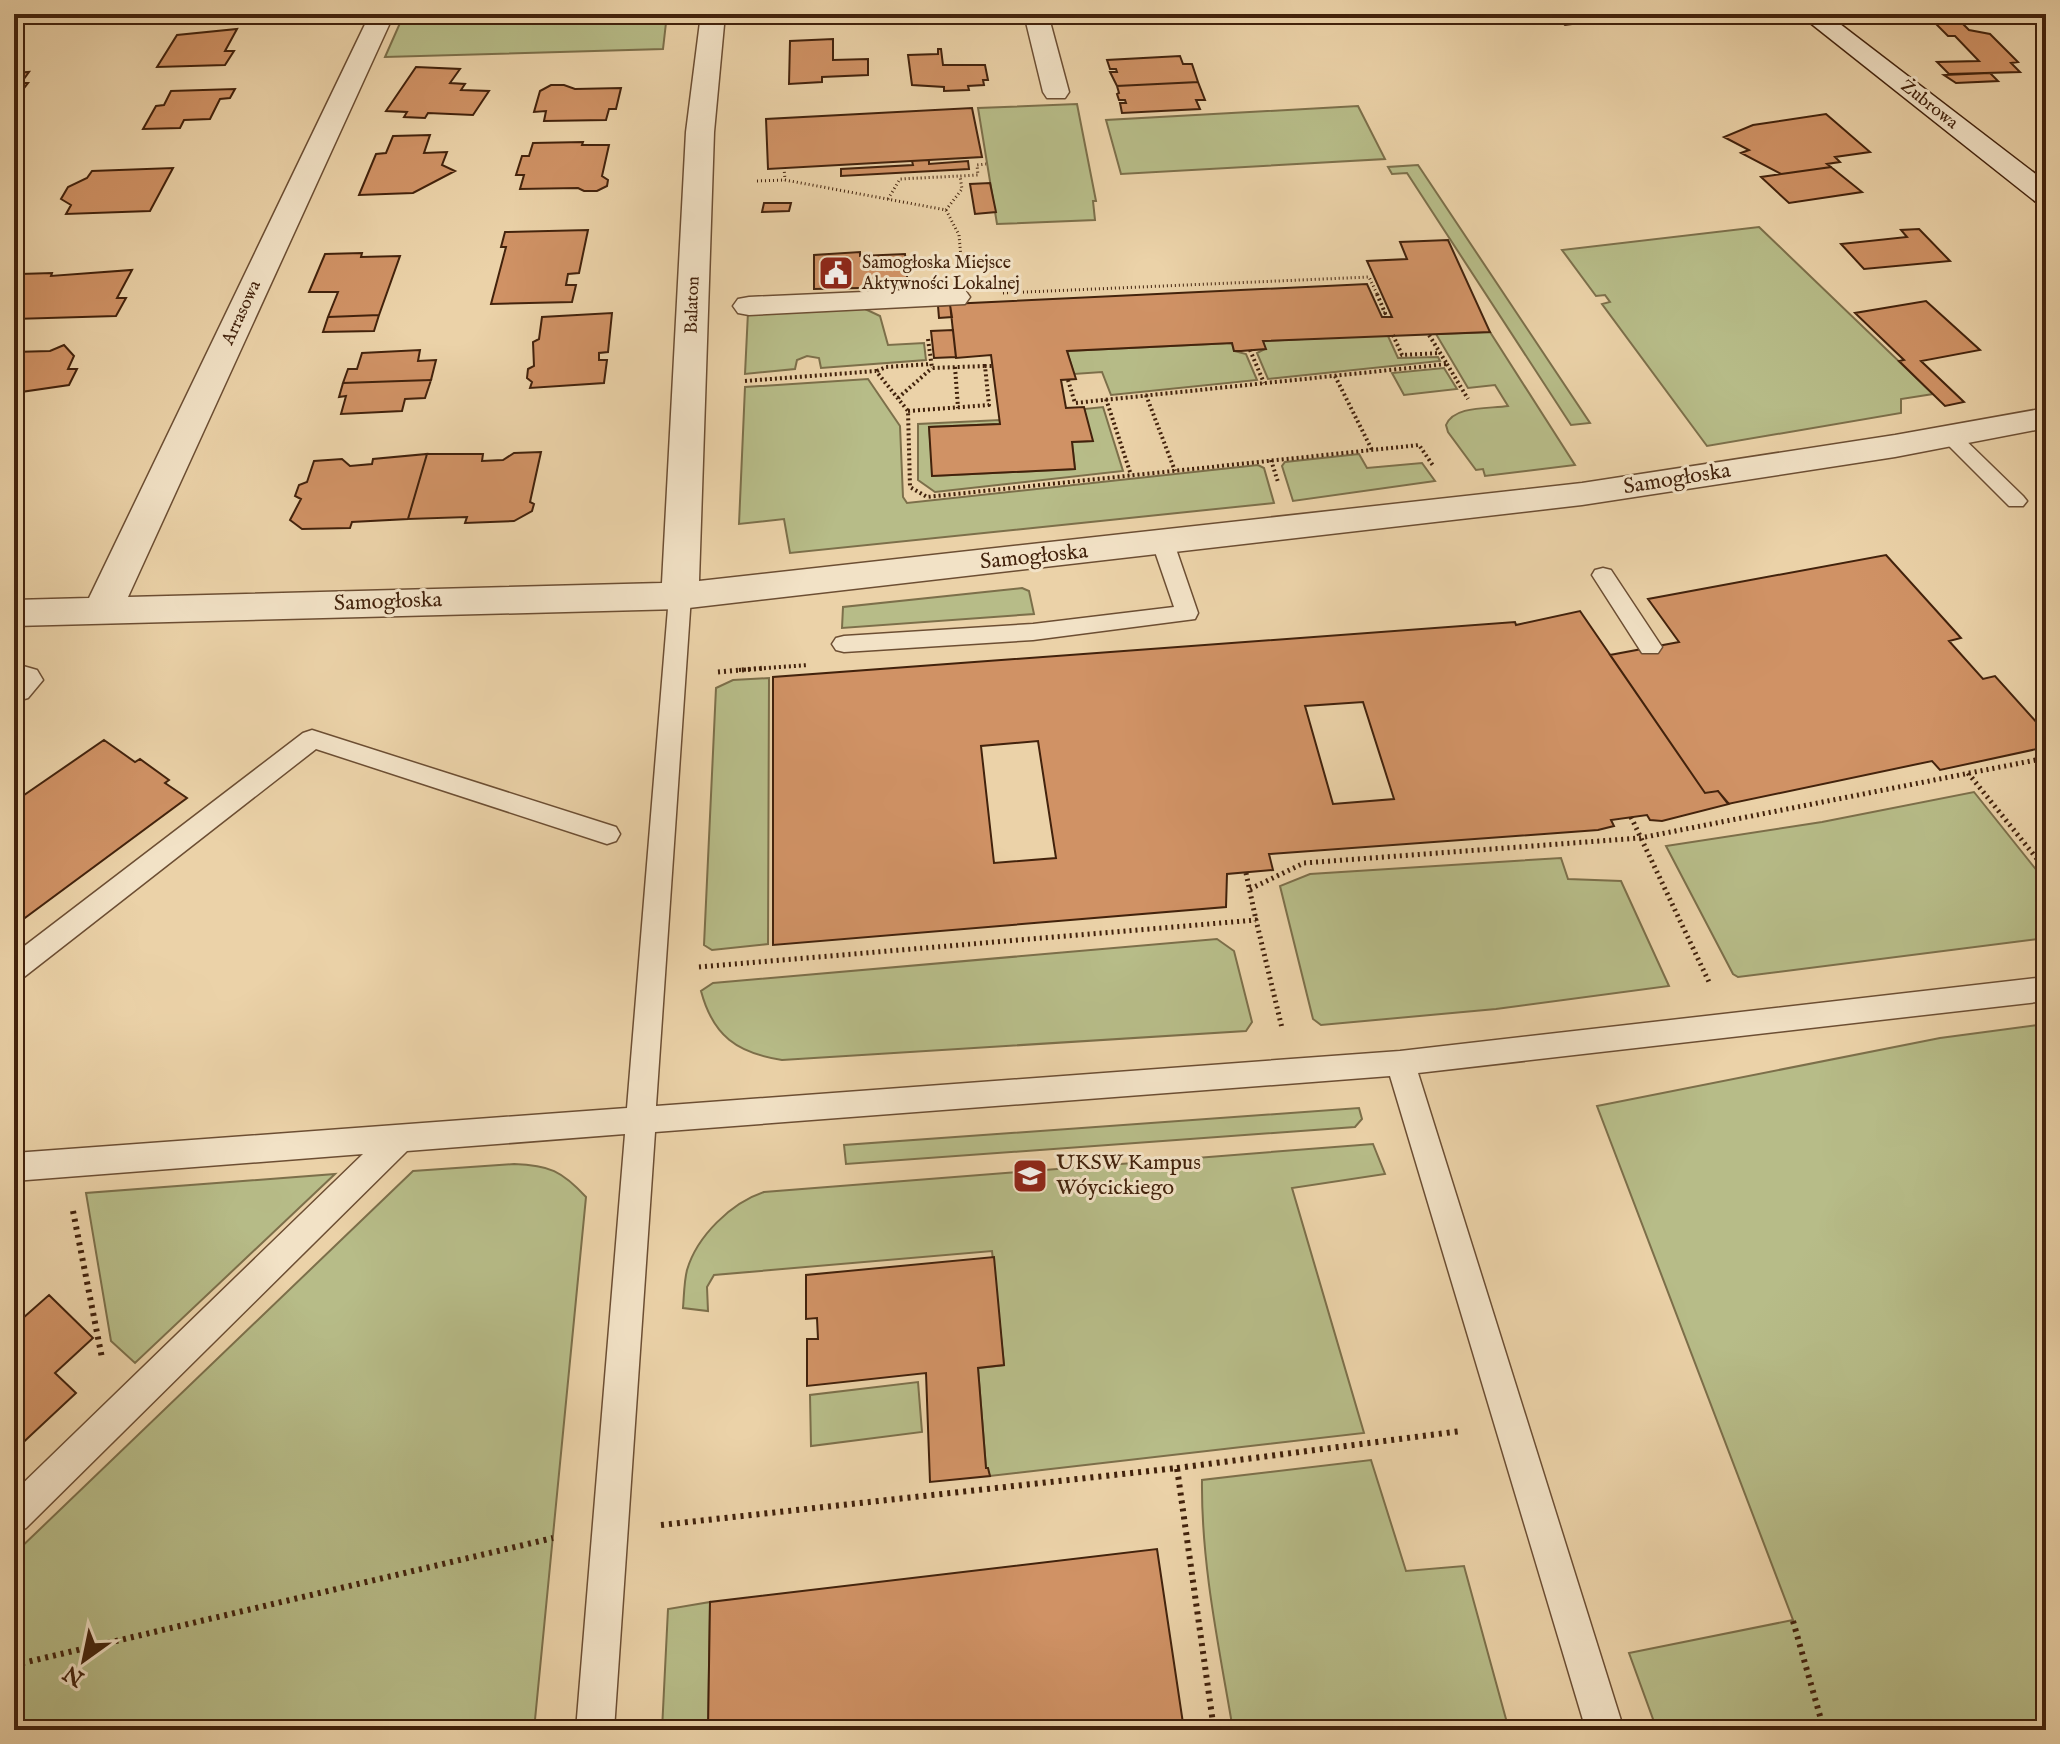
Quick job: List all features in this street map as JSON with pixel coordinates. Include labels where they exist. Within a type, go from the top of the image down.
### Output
[{"type":"street","name":"Arrasowa","points":[[102,611],[382,14]]},
{"type":"street","name":"Balaton","points":[[680,596],[700,132],[713,14]]},
{"type":"street","points":[[1036,14],[1056,92]]},
{"type":"street","name":"Żubrowa","points":[[1811,14],[2046,196]]},
{"type":"street","points":[[749,306],[939,297]]},
{"type":"street","name":"Samogłoska","points":[[14,613],[680,596],[1582,494],[1895,446],[2046,418]]},
{"type":"lane","points":[[1948,434],[2016,501]]},
{"type":"lane","points":[[844,644],[1033,632],[1187,613],[1163,543]]},
{"type":"lane","points":[[1603,575],[1650,647]]},
{"type":"lane","points":[[595,1730],[680,596]]},
{"type":"lane","points":[[14,969],[312,739],[607,834]]},
{"type":"lane","points":[[14,1167],[1400,1063],[2046,989]]},
{"type":"lane","points":[[1400,1063],[1605,1730]]},
{"type":"lane","points":[[14,1516],[398,1140]]},
{"type":"path","points":[[888,199],[900,179],[978,175],[975,157]]},
{"type":"path","points":[[977,165],[986,164]]},
{"type":"path","points":[[784,168],[785,180]]},
{"type":"path","points":[[922,171],[923,178]]},
{"type":"path","points":[[946,210],[962,189],[960,176]]},
{"type":"path","points":[[757,181],[785,180],[946,210]]},
{"type":"path","points":[[946,210],[959,235]]},
{"type":"path","points":[[994,293],[1369,277],[1385,313],[1381,314]]},
{"type":"path","points":[[898,398],[931,366],[939,297]]},
{"type":"path","points":[[1393,335],[1402,355],[1440,353]]},
{"type":"path","points":[[1429,335],[1468,399]]},
{"type":"path","points":[[1250,350],[1264,383]]},
{"type":"path","points":[[1068,380],[1075,403],[1447,364]]},
{"type":"path","points":[[908,411],[989,405],[985,366]]},
{"type":"path","points":[[745,381],[876,371],[886,367],[993,366]]},
{"type":"path","points":[[955,367],[958,408]]},
{"type":"path","points":[[876,371],[908,411],[910,487],[927,497],[1419,445],[1439,475]]},
{"type":"path","points":[[1335,376],[1372,450]]},
{"type":"path","points":[[1146,395],[1175,471]]},
{"type":"path","points":[[1106,399],[1131,475]]},
{"type":"path","points":[[733,671],[759,669]]},
{"type":"path","points":[[1250,889],[1304,863],[1640,838],[2046,758]]},
{"type":"path","points":[[1968,773],[2046,870]]},
{"type":"path","points":[[1631,817],[1712,990]]},
{"type":"path","points":[[1246,873],[1284,1037]]},
{"type":"path","points":[[712,966],[1256,920]]},
{"type":"path","points":[[64,1165],[114,1418]]},
{"type":"path","points":[[658,1526],[1177,1468],[1513,1424]]},
{"type":"path","points":[[1177,1468],[1214,1730]]},
{"type":"path","points":[[14,1665],[553,1538]]},
{"type":"path","points":[[1793,1621],[1824,1730]]},
{"type":"green space","points":[[404,14],[667,14],[663,49],[385,57]]},
{"type":"green space","points":[[1077,104],[1096,201],[1093,201],[1095,220],[997,224],[978,108]]},
{"type":"green space","points":[[1358,106],[1385,159],[1121,174],[1106,120]]},
{"type":"green space","points":[[1418,165],[1590,423],[1571,425],[1407,173],[1392,174],[1388,167]]},
{"type":"green space","points":[[1759,227],[1933,394],[1901,399],[1901,413],[1707,446],[1602,304],[1610,302],[1605,295],[1596,296],[1562,250]]},
{"type":"green space","points":[[863,308],[880,316],[888,345],[924,343],[926,360],[821,368],[819,358],[807,356],[797,360],[795,369],[745,374],[748,312]]},
{"type":"green space","points":[[1490,332],[1575,465],[1485,476],[1483,469],[1476,470],[1448,432],[1446,425],[1457,414],[1473,409],[1508,406],[1495,385],[1468,388],[1436,334]]},
{"type":"green space","points":[[1388,336],[1398,358],[1438,357],[1440,361],[1268,379],[1257,353],[1265,349],[1263,341]]},
{"type":"green space","points":[[1232,343],[1234,351],[1246,354],[1257,380],[1111,395],[1102,372],[1074,374],[1067,351]]},
{"type":"green space","points":[[1444,368],[1457,389],[1404,395],[1392,373]]},
{"type":"green space","points":[[868,379],[900,426],[903,497],[907,503],[1258,465],[1264,468],[1274,503],[790,553],[784,519],[739,524],[745,387]]},
{"type":"green space","points":[[1103,407],[1123,471],[935,492],[918,480],[918,424],[1000,420],[1000,424],[929,427],[933,476],[1075,469],[1072,442],[1092,441],[1084,409]]},
{"type":"green space","points":[[1359,454],[1367,468],[1422,463],[1435,481],[1293,501],[1282,466],[1285,462]]},
{"type":"green space","points":[[1022,588],[1029,591],[1034,614],[842,628],[843,607]]},
{"type":"green space","points":[[769,678],[768,944],[712,950],[704,945],[716,688],[733,680]]},
{"type":"green space","points":[[1974,792],[2046,882],[2046,938],[1738,977],[1733,974],[1666,846],[1822,822]]},
{"type":"green space","points":[[1561,858],[1568,879],[1621,881],[1669,986],[1496,1009],[1321,1025],[1313,1019],[1280,886],[1310,874]]},
{"type":"green space","points":[[1217,939],[1234,951],[1252,1022],[1246,1031],[782,1060],[752,1053],[729,1040],[712,1020],[701,991],[713,983]]},
{"type":"green space","points":[[2046,1024],[2046,1730],[1657,1730],[1629,1653],[1793,1620],[1597,1106],[1940,1038]]},
{"type":"green space","points":[[1359,1108],[1362,1119],[1355,1127],[846,1164],[844,1145]]},
{"type":"green space","points":[[1373,1144],[1385,1174],[1292,1188],[1364,1433],[990,1476],[986,1468],[978,1368],[1004,1365],[992,1251],[714,1275],[707,1287],[708,1311],[683,1308],[687,1270],[707,1233],[739,1204],[764,1192]]},
{"type":"green space","points":[[514,1164],[554,1171],[586,1197],[534,1730],[14,1730],[14,1554],[413,1171]]},
{"type":"green space","points":[[335,1174],[135,1363],[111,1341],[86,1193]]},
{"type":"green space","points":[[918,1382],[922,1432],[811,1446],[810,1395]]},
{"type":"green space","points":[[1371,1460],[1406,1571],[1464,1566],[1509,1730],[1233,1730],[1204,1543],[1202,1480]]},
{"type":"green space","points":[[710,1602],[708,1730],[662,1730],[668,1609]]},
{"type":"building","points":[[1553,14],[1631,14],[1633,16],[1565,25]]},
{"type":"building","points":[[1962,23],[1969,30],[1990,34],[2018,62],[2011,63],[2020,72],[1949,74],[1937,62],[1979,61],[1955,36],[1948,36],[1936,24]]},
{"type":"building","points":[[237,29],[225,51],[234,51],[225,65],[157,67],[177,35]]},
{"type":"building","points":[[833,39],[833,60],[868,59],[868,75],[822,77],[822,82],[789,84],[790,41]]},
{"type":"building","points":[[938,49],[941,49],[943,65],[985,65],[988,80],[983,80],[984,85],[968,86],[969,90],[944,91],[944,87],[912,85],[908,55],[938,54]]},
{"type":"building","points":[[1180,56],[1183,64],[1192,64],[1198,82],[1117,86],[1110,72],[1117,72],[1116,69],[1110,69],[1107,60]]},
{"type":"building","points":[[416,67],[460,69],[450,83],[465,84],[461,90],[489,91],[473,115],[428,113],[425,118],[404,117],[407,112],[386,111]]},
{"type":"building","points":[[29,72],[21,83],[28,83],[14,101],[14,73]]},
{"type":"building","points":[[1990,73],[1998,81],[1956,83],[1944,75]]},
{"type":"building","points":[[1198,82],[1205,100],[1196,100],[1200,109],[1122,113],[1120,103],[1126,103],[1119,100],[1117,86]]},
{"type":"building","points":[[551,85],[575,89],[621,88],[616,109],[609,109],[606,120],[544,121],[546,111],[534,112],[540,91]]},
{"type":"building","points":[[235,89],[230,98],[220,99],[210,119],[184,120],[180,128],[143,129],[156,106],[164,105],[171,91]]},
{"type":"building","points":[[972,108],[982,157],[768,169],[766,119]]},
{"type":"building","points":[[1826,114],[1870,152],[1835,157],[1840,162],[1827,164],[1831,167],[1781,174],[1741,153],[1749,150],[1724,137],[1753,125]]},
{"type":"building","points":[[430,135],[424,153],[447,152],[442,165],[455,171],[413,193],[359,195],[376,154],[386,153],[393,136]]},
{"type":"building","points":[[583,142],[582,145],[609,145],[602,176],[608,180],[607,186],[597,191],[578,188],[520,189],[524,175],[516,175],[522,156],[529,156],[533,143]]},
{"type":"building","points":[[929,160],[929,164],[968,161],[969,169],[841,176],[841,169],[913,165],[912,161]]},
{"type":"building","points":[[1831,167],[1862,192],[1789,203],[1761,177]]},
{"type":"building","points":[[173,168],[150,211],[66,214],[71,205],[61,199],[68,187],[87,178],[92,171]]},
{"type":"building","points":[[990,183],[996,212],[975,214],[970,184]]},
{"type":"building","points":[[764,203],[791,203],[789,211],[762,212]]},
{"type":"building","points":[[1919,229],[1950,261],[1864,269],[1841,244],[1907,237],[1901,230]]},
{"type":"building","points":[[588,230],[579,273],[568,274],[566,285],[576,285],[572,302],[491,304],[506,247],[501,247],[505,232]]},
{"type":"building","points":[[1448,240],[1490,332],[1263,341],[1266,349],[1241,351],[1234,351],[1232,343],[1067,351],[1076,379],[1061,380],[1066,408],[1084,407],[1093,441],[1072,442],[1075,469],[932,476],[929,427],[1000,424],[991,355],[956,358],[950,304],[1367,284],[1382,317],[1392,317],[1367,261],[1407,259],[1400,242]]},
{"type":"building","points":[[860,252],[860,256],[905,254],[908,287],[814,289],[814,255]]},
{"type":"building","points":[[362,253],[361,257],[400,256],[379,315],[328,317],[338,292],[309,292],[325,254]]},
{"type":"building","points":[[132,270],[117,298],[126,298],[116,316],[14,319],[14,283],[20,274],[52,273],[51,276]]},
{"type":"building","points":[[1926,301],[1980,350],[1921,361],[1964,402],[1945,406],[1899,361],[1904,360],[1855,313]]},
{"type":"building","points":[[950,305],[952,317],[939,318],[938,306]]},
{"type":"building","points":[[612,313],[608,352],[599,353],[599,360],[607,360],[604,383],[530,388],[532,382],[527,378],[528,369],[534,366],[533,342],[539,339],[542,317]]},
{"type":"building","points":[[379,315],[374,331],[323,332],[328,317]]},
{"type":"building","points":[[953,330],[956,357],[934,358],[931,331]]},
{"type":"building","points":[[64,345],[74,356],[68,369],[77,369],[69,385],[14,393],[14,352],[50,351]]},
{"type":"building","points":[[420,350],[418,361],[436,360],[431,380],[343,383],[348,369],[357,369],[362,353]]},
{"type":"building","points":[[431,380],[425,398],[405,399],[402,411],[341,414],[346,396],[339,397],[343,383]]},
{"type":"building","points":[[541,452],[530,502],[534,504],[532,511],[514,521],[465,523],[467,517],[408,519],[427,454],[483,454],[482,461],[503,460],[514,453]]},
{"type":"building","points":[[427,454],[408,519],[352,522],[350,528],[302,529],[290,520],[301,499],[295,496],[299,485],[307,482],[314,461],[342,459],[350,466],[372,464],[373,459]]},
{"type":"building","points":[[1886,555],[1961,638],[1949,641],[1983,679],[1995,676],[2046,733],[2046,747],[1940,770],[1932,761],[1728,804],[1718,791],[1705,793],[1610,655],[1679,642],[1648,599]]},
{"type":"building","points":[[1580,611],[1705,793],[1718,791],[1729,804],[1662,821],[1650,820],[1647,815],[1611,820],[1614,826],[1598,830],[1269,854],[1273,870],[1227,874],[1226,907],[773,945],[773,677],[1515,622],[1516,625]],"holes":[[[1363,702],[1394,799],[1333,804],[1305,706]],[[1038,741],[1056,858],[994,863],[981,746]]]},
{"type":"building","points":[[104,740],[135,762],[140,759],[169,780],[165,783],[187,798],[14,926],[14,802]]},
{"type":"building","points":[[994,1257],[1004,1365],[978,1368],[986,1468],[990,1476],[930,1482],[926,1373],[807,1386],[807,1339],[818,1339],[817,1318],[806,1319],[806,1275]]},
{"type":"building","points":[[49,1295],[93,1338],[55,1373],[76,1393],[14,1451],[14,1326]]},
{"type":"building","points":[[1157,1549],[1184,1730],[708,1730],[710,1602]]},
{"type":"place","name":"Samogłoska Miejsce Aktywności Lokalnej","points":[[836,273]]},
{"type":"place","name":"UKSW Kampus Wóycickiego","points":[[1030,1176]]}]
